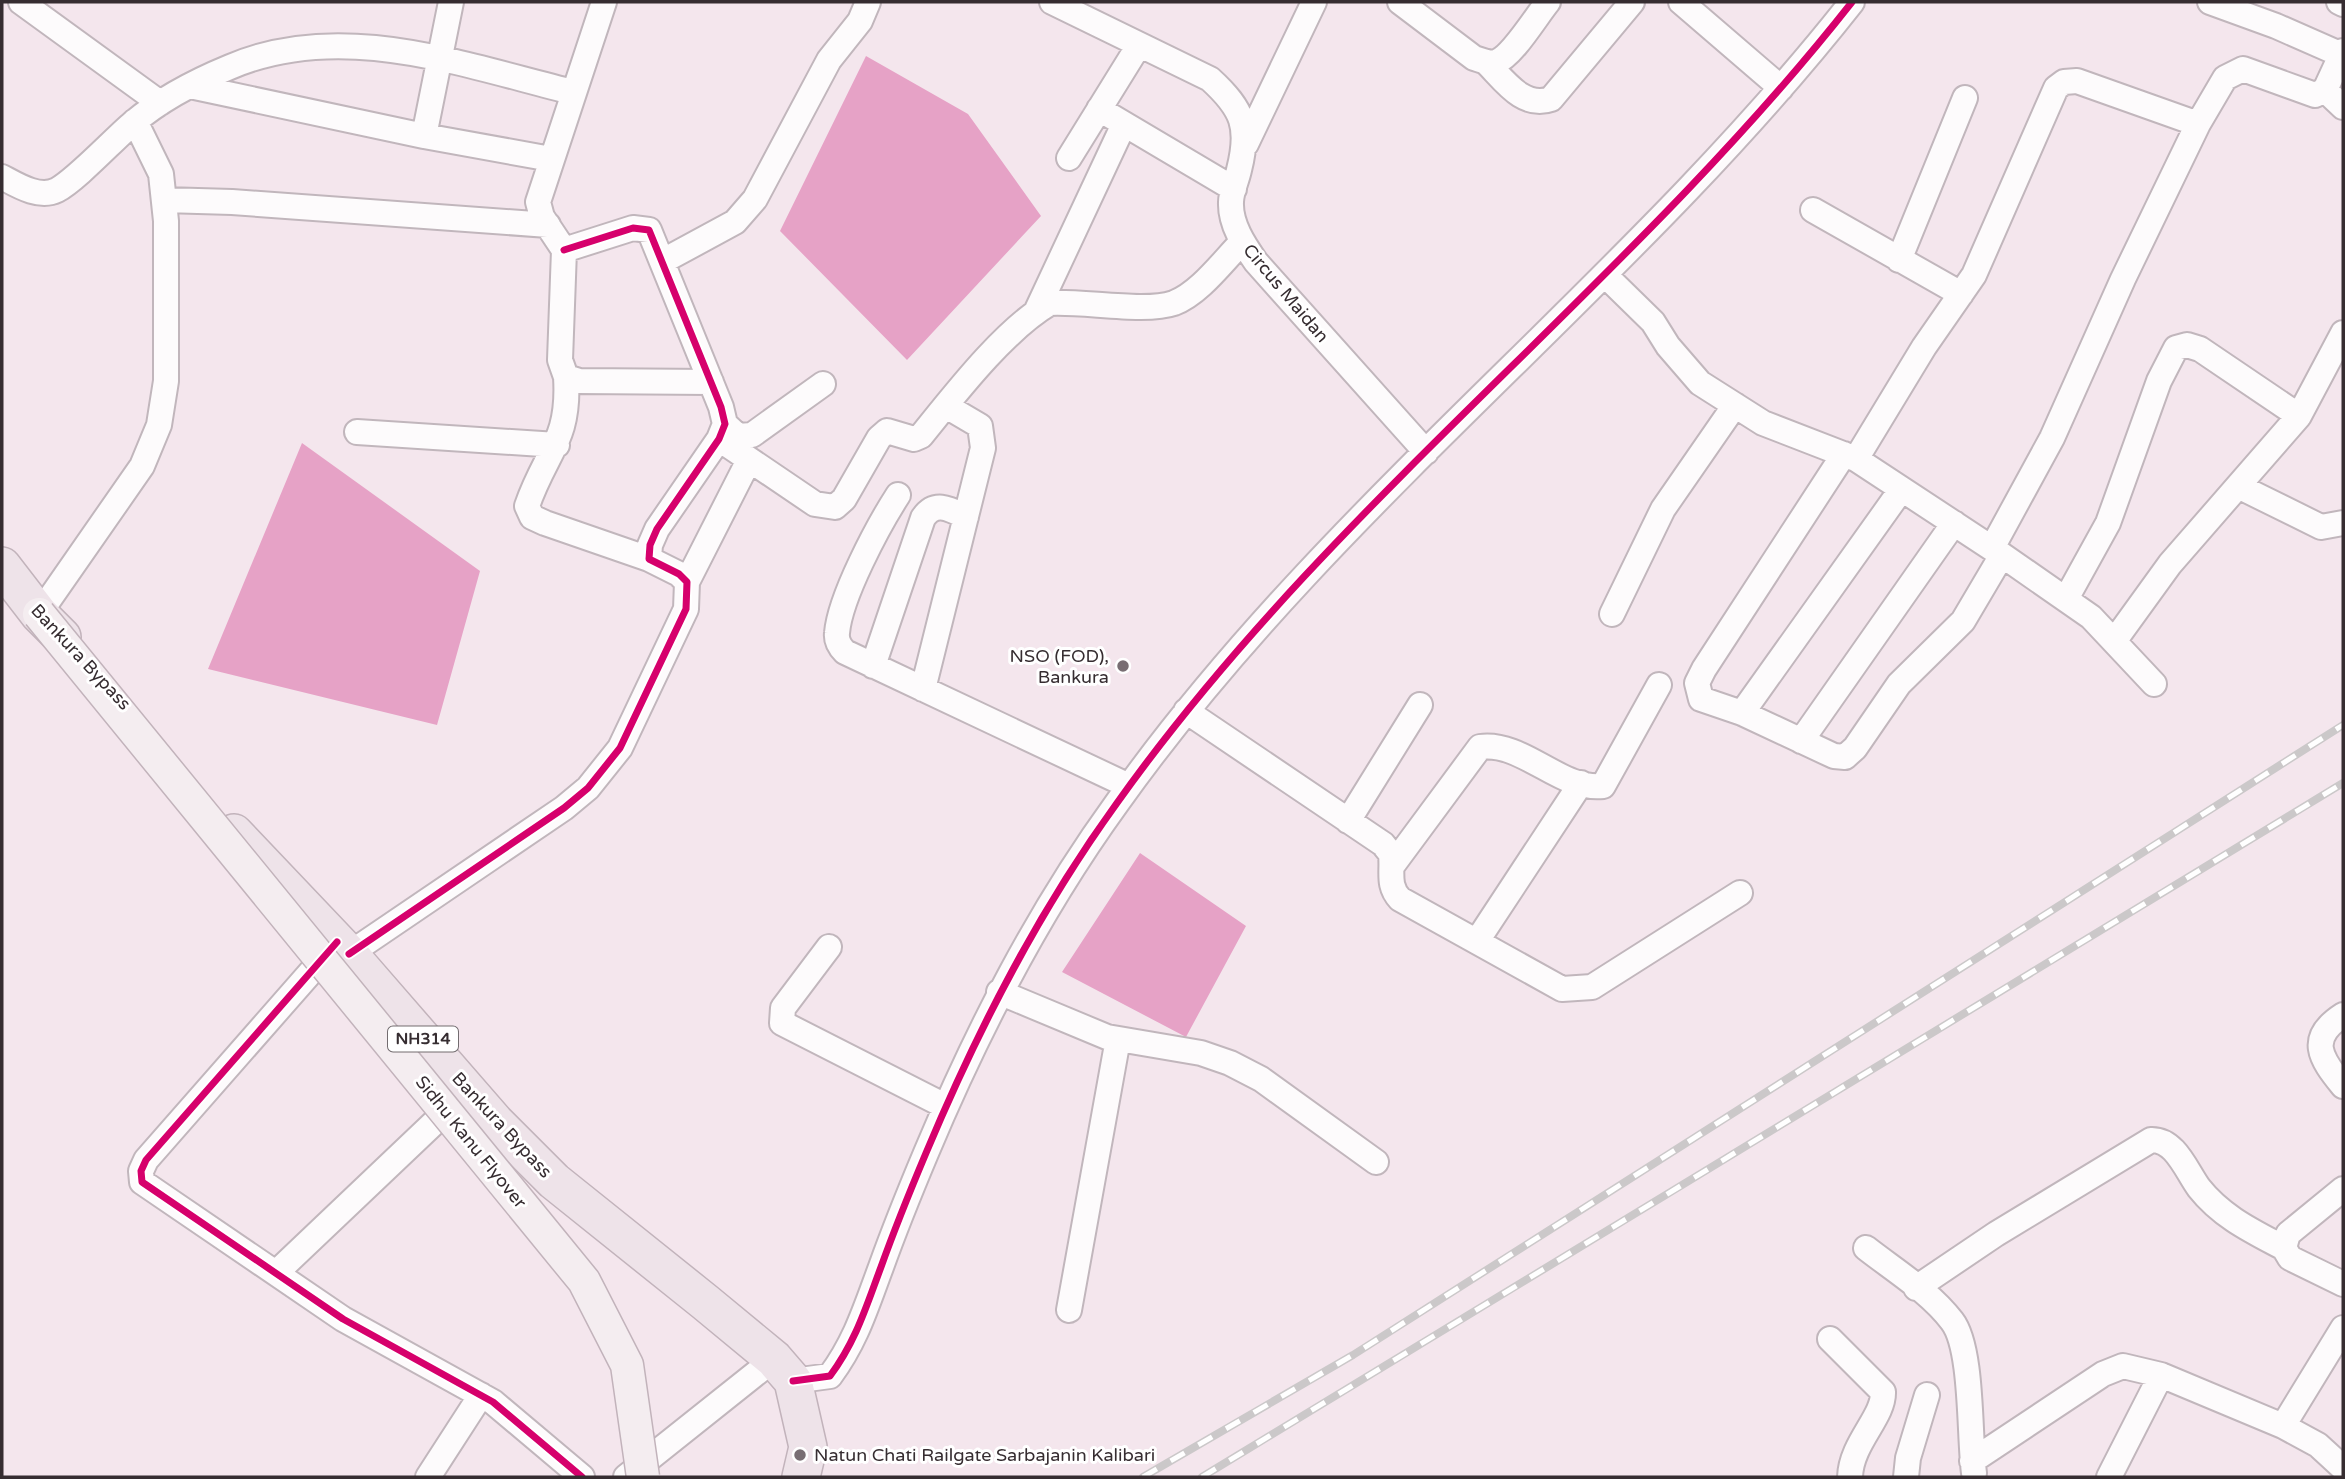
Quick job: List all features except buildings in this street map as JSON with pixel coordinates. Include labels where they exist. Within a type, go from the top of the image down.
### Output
[{"type":"highway","name":"Bankura Bypass","points":[[2,566],[39,614],[112,686],[218,817],[343,948],[468,1091],[554,1181],[784,1370]]},
{"type":"highway","points":[[784,1370],[804,1462]]},
{"type":"main road","name":"Sidhu Kanu Flyover","points":[[39,614],[584,1281],[628,1365],[643,1477]]},
{"type":"street","points":[[22,2],[160,103]]},
{"type":"street","points":[[424,136],[451,2]]},
{"type":"street","points":[[604,2],[538,202],[548,225],[564,250],[560,360],[566,377],[568,407],[558,445],[527,506],[532,517],[649,559],[679,574],[687,582]]},
{"type":"street","points":[[663,261],[735,222],[755,199],[829,60],[860,21],[869,2]]},
{"type":"street","name":"Circus Maidan","points":[[1052,2],[1210,79],[1230,97],[1243,122],[1246,144],[1231,202],[1234,223],[1242,242],[1256,262],[1426,452]]},
{"type":"street","points":[[1246,144],[1314,2]]},
{"type":"street","points":[[1400,2],[1474,58],[1486,62],[1497,62],[1507,55],[1548,2]]},
{"type":"street","points":[[1486,62],[1527,100],[1539,103],[1551,99],[1632,2]]},
{"type":"street","points":[[1681,2],[1781,88]]},
{"type":"street","points":[[626,1477],[784,1370],[830,1376],[850,1348],[945,1106],[999,992],[1060,885],[1129,786],[1186,711],[1300,583],[1426,452],[1606,276],[1746,130],[1852,2]]},
{"type":"street","points":[[2198,124],[2077,81],[2064,82],[2056,88],[1974,275],[1697,683],[1701,699],[1742,713],[1835,756],[1845,757],[1856,748],[1899,684],[1963,621],[2052,438],[2123,279],[2198,124],[2225,78],[2243,69],[2315,95],[2325,90],[2342,53],[2210,2]]},
{"type":"street","points":[[2,177],[33,191],[57,190],[135,121],[190,86],[231,66],[317,44],[376,48],[440,60],[573,92]]},
{"type":"street","points":[[1069,158],[1139,45]]},
{"type":"street","points":[[190,86],[424,136],[551,159]]},
{"type":"street","points":[[2325,90],[2343,107]]},
{"type":"street","points":[[1899,260],[1965,98]]},
{"type":"street","points":[[1099,109],[1234,189]]},
{"type":"street","points":[[39,614],[142,466],[159,425],[166,380],[167,269],[164,200],[161,174],[135,121]]},
{"type":"street","points":[[1035,312],[1124,124]]},
{"type":"street","points":[[164,200],[232,202],[548,225]]},
{"type":"street","points":[[1813,211],[1961,294]]},
{"type":"street","points":[[564,250],[643,227],[649,230],[711,382],[722,432],[750,460],[815,504],[835,508],[844,499],[878,438],[887,431],[914,439],[922,436],[946,406],[1035,312],[1051,303],[1157,306],[1176,302],[1191,292],[1242,242]]},
{"type":"street","points":[[1606,276],[1653,322],[1668,346],[1700,383],[1763,423],[1850,456],[1997,551],[2066,599],[2115,640],[2154,684]]},
{"type":"street","points":[[2115,640],[2170,564],[2300,416],[2343,333]]},
{"type":"street","points":[[2066,599],[2108,523],[2159,381],[2176,348],[2187,345],[2200,349],[2300,416]]},
{"type":"street","points":[[566,377],[598,383],[711,382]]},
{"type":"street","points":[[722,432],[738,436],[752,435],[823,384]]},
{"type":"street","points":[[1612,614],[1663,509],[1735,404]]},
{"type":"street","points":[[923,689],[984,436],[980,426],[946,406]]},
{"type":"street","points":[[357,432],[558,445]]},
{"type":"street","points":[[649,559],[650,545],[657,529],[722,432]]},
{"type":"street","points":[[582,1477],[508,1412],[343,1319],[151,1189],[142,1182],[141,1171],[146,1160],[343,948],[564,808],[588,788],[620,748],[633,725],[686,609],[687,582],[750,460]]},
{"type":"street","points":[[2238,486],[2321,527],[2343,523]]},
{"type":"street","points":[[1742,713],[1901,490]]},
{"type":"street","points":[[898,495],[862,559],[836,635],[845,653],[1129,786]]},
{"type":"street","points":[[873,666],[923,518],[929,509],[938,506],[966,517]]},
{"type":"street","points":[[1801,741],[1954,523]]},
{"type":"street","points":[[1392,866],[1480,747],[1489,746],[1522,756],[1581,783],[1603,786],[1610,779],[1659,685]]},
{"type":"street","points":[[1348,821],[1420,705]]},
{"type":"street","points":[[1186,711],[1382,844],[1391,854],[1392,891],[1400,899],[1562,989],[1591,987],[1740,893]]},
{"type":"street","points":[[1477,942],[1581,783]]},
{"type":"street","points":[[829,947],[783,1008],[782,1023],[945,1106]]},
{"type":"street","points":[[999,992],[1118,1039],[1201,1053],[1230,1063],[1261,1079],[1376,1162]]},
{"type":"street","points":[[2343,1015],[2328,1024],[2320,1036],[2321,1051],[2327,1067],[2343,1086]]},
{"type":"street","points":[[1069,1310],[1118,1039]]},
{"type":"street","points":[[276,1272],[468,1091]]},
{"type":"street","points":[[1916,1288],[1996,1234],[2151,1140],[2161,1140],[2170,1146],[2199,1188],[2228,1218],[2284,1248],[2290,1258],[2306,1268],[2343,1284]]},
{"type":"street","points":[[2284,1248],[2288,1234],[2343,1189]]},
{"type":"street","points":[[1866,1248],[1953,1322],[1961,1339],[1973,1469]]},
{"type":"street","points":[[2283,1426],[2343,1328]]},
{"type":"street","points":[[1830,1339],[1883,1392],[1882,1402],[1856,1447],[1850,1477]]},
{"type":"street","points":[[1973,1469],[2103,1374],[2123,1366],[2161,1376],[2283,1426],[2318,1445],[2343,1468]]},
{"type":"street","points":[[2109,1477],[2161,1376]]},
{"type":"street","points":[[428,1477],[481,1395]]},
{"type":"street","points":[[1906,1477],[1908,1458],[1927,1395]]},
{"type":"shaded area","points":[[866,56],[968,114],[1041,216],[907,360],[780,231]]},
{"type":"shaded area","points":[[302,443],[480,571],[437,725],[208,669]]},
{"type":"shaded area","points":[[1140,853],[1246,926],[1186,1037],[1062,972]]},
{"type":"railway","points":[[1143,1477],[1353,1355],[2343,725]]},
{"type":"railway","points":[[1202,1477],[2343,783]]},
{"type":"cycle path","points":[[793,1381],[830,1376],[847,1350],[926,1153],[988,1017],[1061,886],[1117,803],[1200,695],[1289,593],[1383,494],[1672,206],[1765,106],[1852,2]]},
{"type":"cycle path","points":[[349,954],[564,808],[588,788],[620,748],[686,609],[687,582],[679,574],[649,559],[650,545],[657,529],[719,439],[725,424],[721,407],[649,230],[633,228],[564,250]]},
{"type":"cycle path","points":[[337,942],[146,1160],[141,1171],[142,1182],[343,1319],[493,1402],[582,1477]]},
{"type":"place","name":"NSO (FOD), Bankura","points":[[1123,666]]},
{"type":"place","name":"Natun Chati Railgate Sarbajanin Kalibari","points":[[800,1455]]}]
